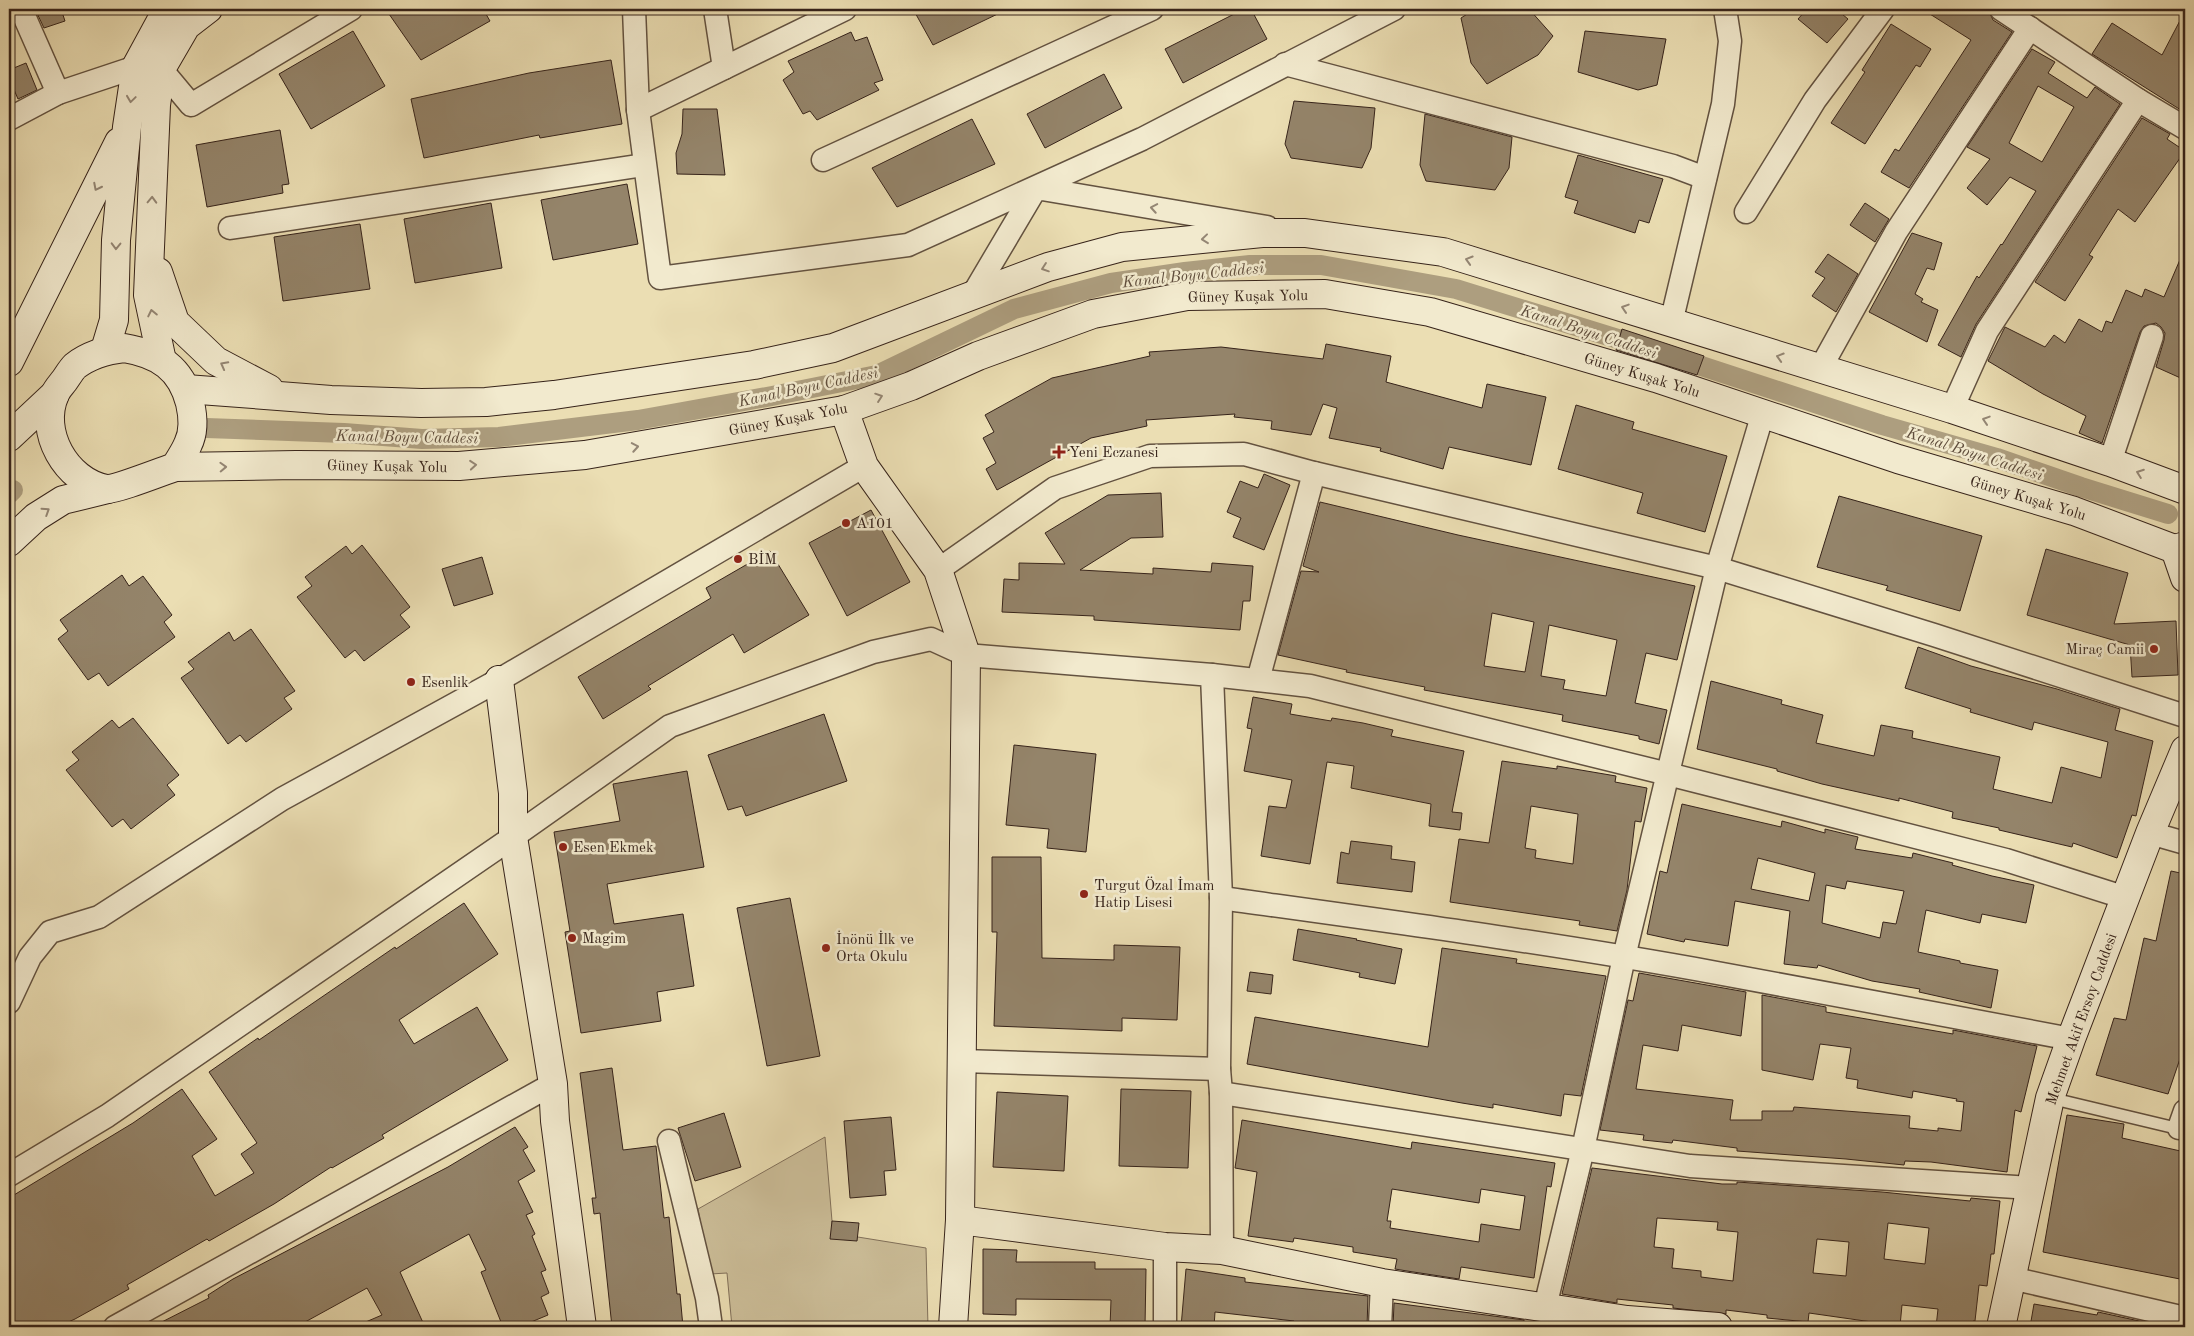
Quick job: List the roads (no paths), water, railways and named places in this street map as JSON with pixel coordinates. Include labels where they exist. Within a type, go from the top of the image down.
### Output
[{"type":"main road","points":[[148,68],[186,26],[208,9]]},
{"type":"main road","points":[[9,362],[127,127],[148,68],[163,13]]},
{"type":"main road","points":[[148,68],[156,105],[148,295],[162,360]]},
{"type":"main road","points":[[105,350],[114,320],[116,240],[127,127]]},
{"type":"main road","points":[[186,389],[421,403],[486,402],[554,395],[754,365],[833,348],[1048,267],[1122,247],[1262,233],[1305,233],[1442,252],[1952,409],[2110,462],[2185,490]]},
{"type":"main road","points":[[150,249],[176,322],[216,361],[282,396]]},
{"type":"main road","name":"Güney Kuşak Yolu","points":[[174,468],[296,465],[460,466],[585,455],[844,410],[911,386],[978,356],[1093,314],[1187,296],[1325,294],[1430,312],[1656,378],[1898,458],[2074,511],[2182,550]]},
{"type":"main road","points":[[9,437],[55,394],[74,366],[105,350],[124,348],[144,352],[162,360],[176,373],[186,389],[193,416],[189,444],[174,468],[108,489],[63,500],[36,518],[9,542]]},
{"type":"main road","points":[[55,394],[50,414],[51,428],[59,454],[72,470],[88,482],[108,489]]},
{"type":"main road","points":[[844,410],[864,466],[938,570],[966,655],[960,1220],[953,1327]]},
{"type":"main road","points":[[2182,550],[2185,578]]},
{"type":"main road","points":[[498,680],[513,793],[514,838],[553,1084],[555,1121],[582,1327]]},
{"type":"main road","name":"Mehmet Akif Ersoy Caddesi","points":[[2001,1327],[2050,1098],[2070,1039],[2150,833],[2185,750]]},
{"type":"main road","points":[[960,1220],[1165,1247],[1222,1250],[1382,1283],[1545,1307],[1627,1323],[1718,1327]]},
{"type":"street","points":[[21,9],[58,93]]},
{"type":"street","points":[[9,120],[58,93],[148,68],[191,105],[351,9]]},
{"type":"street","points":[[634,9],[638,110],[660,278],[908,245],[1142,139],[1394,9]]},
{"type":"street","points":[[715,9],[724,68]]},
{"type":"street","points":[[638,110],[845,9]]},
{"type":"street","points":[[823,160],[1152,9]]},
{"type":"street","points":[[1671,323],[1724,95],[1730,40],[1725,9]]},
{"type":"street","points":[[1746,212],[1815,100],[1884,9]]},
{"type":"street","points":[[2001,9],[2138,100],[2185,128]]},
{"type":"street","points":[[1820,369],[1896,232],[2030,28]]},
{"type":"street","points":[[1285,64],[1673,166],[1705,178]]},
{"type":"street","points":[[1952,409],[1987,331],[2138,100]]},
{"type":"street","points":[[230,228],[644,165]]},
{"type":"street","points":[[1036,188],[1305,233]]},
{"type":"street","points":[[972,296],[1036,188]]},
{"type":"street","points":[[2110,462],[2152,336]]},
{"type":"street","points":[[1545,1307],[1583,1149],[1624,957],[1717,568],[1763,413]]},
{"type":"street","points":[[938,570],[1055,488],[1150,456],[1244,454],[1314,473],[1717,568],[1925,632],[2185,716]]},
{"type":"street","points":[[9,1002],[30,957],[50,932],[99,917],[282,799],[498,680],[864,466]]},
{"type":"street","points":[[1258,680],[1314,473]]},
{"type":"street","points":[[9,1175],[107,1116],[514,838],[670,726],[873,652],[931,640],[966,655],[1212,675],[1310,686],[2006,860],[2126,898]]},
{"type":"street","points":[[1212,675],[1221,898],[1219,1069],[1221,1093],[1222,1250]]},
{"type":"street","points":[[2150,833],[2185,843]]},
{"type":"street","points":[[1221,898],[1624,957],[2070,1039]]},
{"type":"street","points":[[962,1061],[1219,1069]]},
{"type":"street","points":[[115,1327],[553,1084]]},
{"type":"street","points":[[1221,1093],[1690,1166],[2031,1188]]},
{"type":"street","points":[[669,1142],[707,1298],[711,1327]]},
{"type":"street","points":[[1165,1247],[1165,1327]]},
{"type":"street","points":[[2012,1278],[2185,1318]]},
{"type":"street","points":[[1380,1327],[1382,1283]]},
{"type":"lane","points":[[2050,1098],[2183,1123]]},
{"type":"waterway","name":"Kanal Boyu Caddesi","points":[[206,428],[344,433],[422,439],[499,437],[638,420],[877,375],[1014,309],[1111,283],[1250,265],[1321,265],[1456,289],[1644,347]]},
{"type":"waterway","name":"Kanal Boyu Caddesi","points":[[1674,357],[1882,425],[1997,458],[2168,514]]},
{"type":"waterway","name":"Kanal Boyu Caddesi","points":[[9,494],[13,490]]},
{"type":"place","name":"Yeni Eczanesi","points":[[1059,452]]},
{"type":"place","name":"A101","points":[[846,523]]},
{"type":"place","name":"BİM","points":[[738,559]]},
{"type":"place","name":"Miraç Camii","points":[[2154,649]]},
{"type":"place","name":"Esenlik","points":[[411,682]]},
{"type":"place","name":"Esen Ekmek","points":[[563,847]]},
{"type":"place","name":"Turgut Özal İmam Hatip Lisesi","points":[[1084,894]]},
{"type":"place","name":"Magim","points":[[572,938]]},
{"type":"place","name":"İnönü İlk ve Orta Okulu","points":[[826,948]]}]
